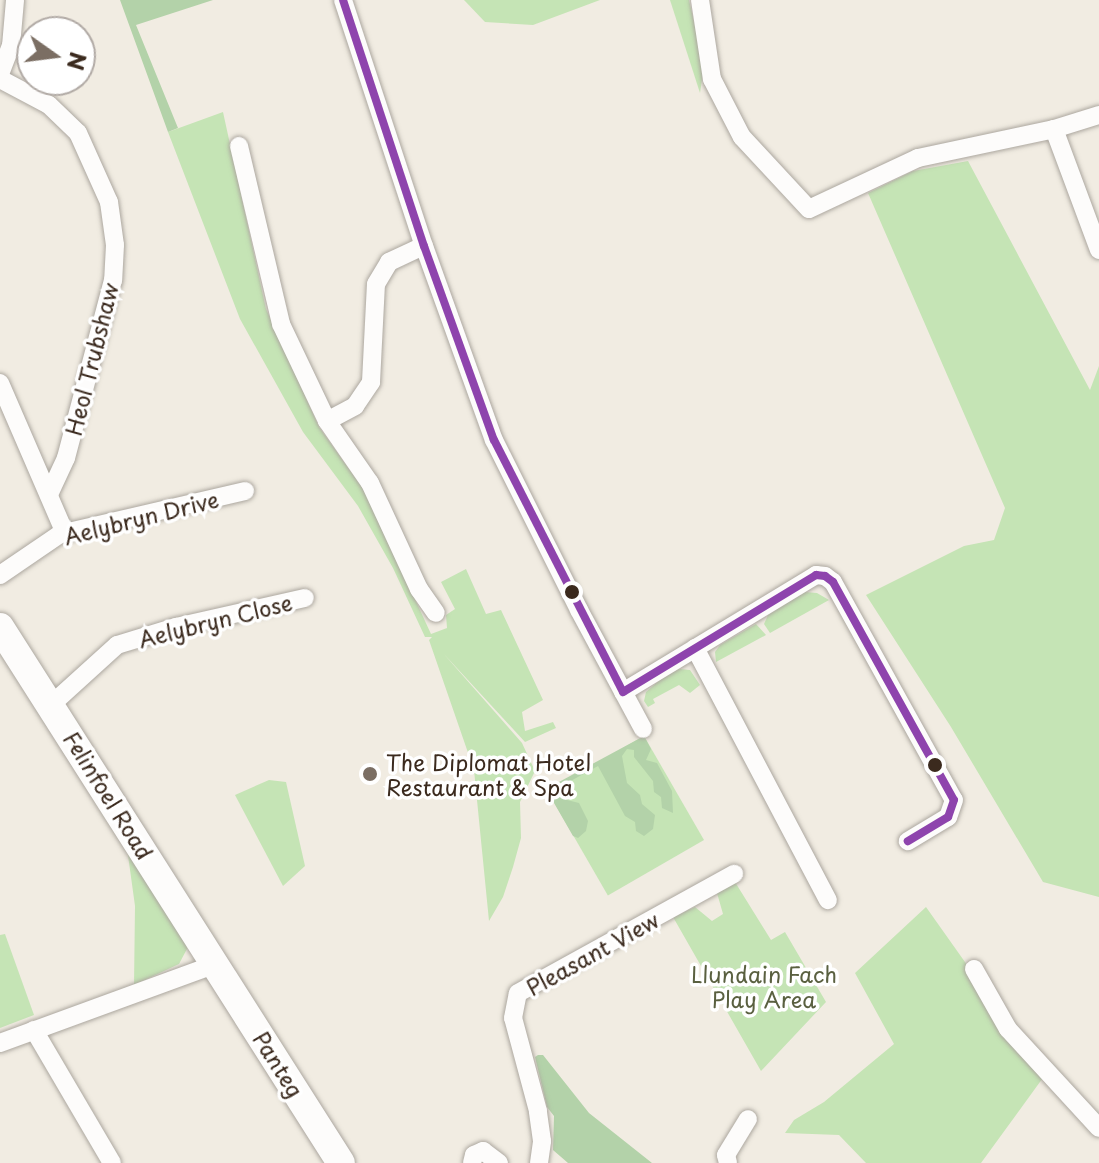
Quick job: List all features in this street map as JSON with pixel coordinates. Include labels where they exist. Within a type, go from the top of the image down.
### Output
[{"type":"main road","name":"Felinfoel Road","points":[[0,627],[216,964]]},
{"type":"main road","name":"Panteg","points":[[216,964],[341,1163]]},
{"type":"street","points":[[0,76],[11,46],[15,0]]},
{"type":"street","points":[[343,0],[424,246],[494,440],[550,533],[579,610],[643,729]]},
{"type":"street","points":[[700,0],[712,79],[742,137],[809,209],[918,158],[1054,129],[1099,115]]},
{"type":"street","name":"Heol Trubshaw","points":[[0,76],[49,105],[78,133],[109,202],[115,245],[113,280],[74,429],[66,458],[50,493]]},
{"type":"street","points":[[1054,129],[1099,250]]},
{"type":"street","points":[[239,146],[281,324],[327,421],[370,483],[419,589],[436,613]]},
{"type":"street","points":[[327,421],[355,406],[371,382],[376,284],[389,262],[424,246]]},
{"type":"street","points":[[0,383],[65,533]]},
{"type":"street","name":"Aelybryn Drive","points":[[0,575],[65,533],[245,491]]},
{"type":"street","points":[[623,692],[816,575],[833,582],[954,800],[948,817],[908,841]]},
{"type":"street","name":"Aelybryn Close","points":[[52,704],[117,645],[176,627],[305,598]]},
{"type":"street","points":[[695,648],[828,900]]},
{"type":"street","name":"Pleasant View","points":[[539,1163],[542,1141],[538,1111],[513,1018],[518,993],[734,874]]},
{"type":"street","points":[[0,1043],[216,964]]},
{"type":"street","points":[[974,969],[1008,1029],[1099,1128]]},
{"type":"street","points":[[34,1030],[112,1163]]},
{"type":"street","points":[[728,1163],[726,1155],[748,1119]]},
{"type":"street","points":[[472,1163],[474,1155],[483,1151],[499,1163]]},
{"type":"green space","points":[[120,0],[213,0],[136,25],[178,128],[168,132]]},
{"type":"green space","points":[[464,0],[600,0],[533,25],[485,22]]},
{"type":"green space","points":[[670,0],[689,0],[704,66],[700,93]]},
{"type":"green space","points":[[223,112],[266,309],[319,427],[366,493],[431,634],[447,628],[446,615],[455,609],[441,582],[466,569],[486,614],[501,610],[543,700],[522,712],[525,731],[553,722],[556,728],[525,742],[443,653],[522,743],[535,771],[520,802],[521,838],[513,867],[503,897],[489,921],[474,770],[429,640],[432,637],[425,637],[393,568],[358,506],[303,432],[240,319],[168,132]]},
{"type":"green space","points":[[968,161],[1090,390],[1099,366],[1099,897],[1043,882],[951,727],[866,595],[964,546],[994,540],[1005,508],[868,193],[913,171]]},
{"type":"green space","points":[[805,592],[817,593],[829,600],[770,633],[764,624],[768,615]]},
{"type":"green space","points":[[756,624],[766,635],[716,662],[715,652],[720,645]]},
{"type":"green space","points":[[690,670],[700,685],[690,693],[679,685],[653,699],[655,703],[648,707],[644,701],[646,692],[668,673]]},
{"type":"green space","points":[[644,736],[704,840],[608,895],[548,792]]},
{"type":"green space","points":[[644,736],[651,749],[646,760],[657,763],[672,791],[673,813],[662,808],[661,797],[654,792],[653,781],[634,757],[634,750],[627,749],[622,756],[627,783],[640,795],[642,804],[655,815],[653,829],[644,836],[636,831],[635,822],[625,816],[598,766],[556,789],[565,793],[567,800],[579,803],[588,821],[586,831],[578,838],[573,836],[546,789]]},
{"type":"green space","points":[[269,780],[286,782],[305,866],[283,886],[235,795]]},
{"type":"green space","points":[[127,848],[188,947],[179,964],[134,985],[135,906]]},
{"type":"green space","name":"Llundain Fach Play Area","points":[[735,882],[771,940],[785,932],[826,1002],[761,1071],[673,917],[695,907],[712,921],[723,914],[717,893]]},
{"type":"green space","points":[[926,907],[1045,1075],[981,1163],[866,1163],[839,1135],[785,1133],[794,1120],[824,1102],[894,1044],[855,973]]},
{"type":"green space","points":[[5,934],[34,1015],[0,1028],[0,935]]},
{"type":"green space","points":[[543,1055],[589,1113],[652,1163],[568,1163],[553,1150],[554,1116],[547,1107],[535,1057]]},
{"type":"transit line","points":[[343,0],[424,246],[494,440],[623,692],[816,575],[825,576],[833,582],[954,800],[948,817],[908,841]]},
{"type":"place","name":"The Diplomat Hotel Restaurant & Spa","points":[[370,774]]}]
